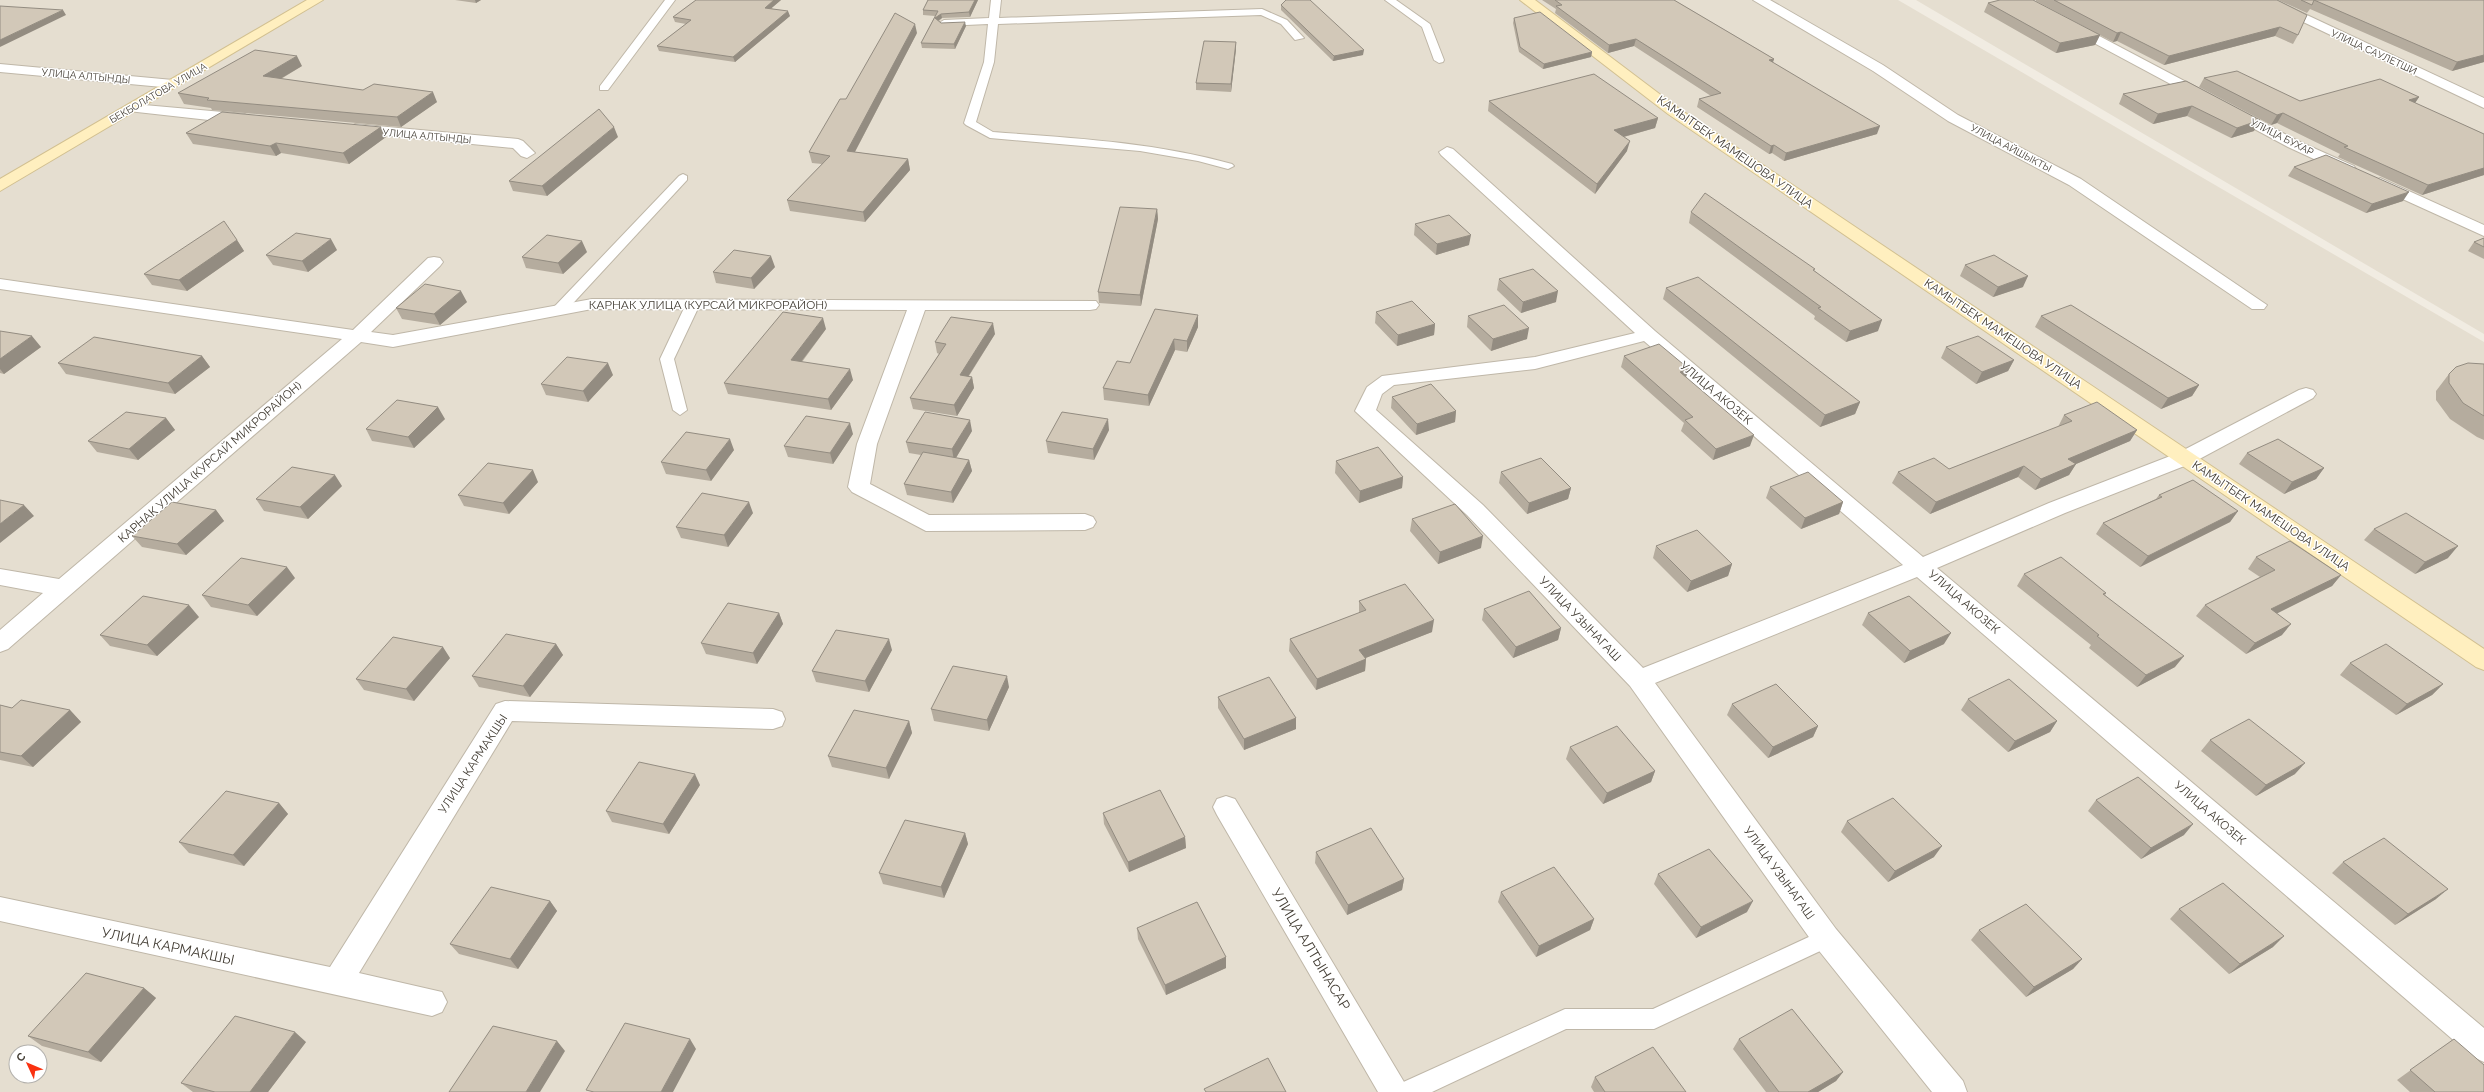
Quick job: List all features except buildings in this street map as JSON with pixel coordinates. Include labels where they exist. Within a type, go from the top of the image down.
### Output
[{"type":"street","name":"БЕКБОЛАТОВА УЛИЦА","points":[[0,186],[316,0]]},
{"type":"street","name":"КАМЫТБЕК МАМЕШОВА УЛИЦА","points":[[1527,0],[1673,111],[2484,661]]},
{"type":"street","name":"УЛИЦА АЙШЫКТЫ","points":[[1760,0],[1878,68],[1953,118],[2075,182],[2258,305]]},
{"type":"street","name":"УЛИЦА БУХАР","points":[[2020,0],[2293,144],[2484,230]]},
{"type":"street","name":"УЛИЦА САУЛЕТШИ","points":[[2264,0],[2484,104]]},
{"type":"street","name":"УЛИЦА АЛТЫНДЫ","points":[[0,68],[173,84]]},
{"type":"street","points":[[132,108],[258,120]]},
{"type":"street","name":"УЛИЦА АЛТЫНДЫ","points":[[337,127],[518,144],[527,153]]},
{"type":"street","name":"УЛИЦА АКОЗЕК","points":[[1447,152],[1648,335],[1922,566],[2484,1048]]},
{"type":"street","name":"КАРНАК УЛИЦА (КУРСАЙ МИКРОРАЙОН)","points":[[0,643],[357,336],[434,262]]},
{"type":"street","name":"КАРНАК УЛИЦА (КУРСАЙ МИКРОРАЙОН)","points":[[0,284],[393,341],[592,304],[1090,305]]},
{"type":"street","points":[[918,305],[867,444],[859,488],[926,523],[1085,522]]},
{"type":"street","name":"УЛИЦА УЗЫНАГАШ","points":[[1648,335],[1535,363],[1389,380],[1374,391],[1365,411],[1475,510],[1639,679],[1826,938],[1952,1092]]},
{"type":"street","points":[[1639,679],[1922,566],[2057,508],[2185,458],[2306,394]]},
{"type":"street","points":[[0,577],[63,588]]},
{"type":"street","name":"УЛИЦА КАРМАКШЫ","points":[[336,982],[505,711],[774,719]]},
{"type":"street","name":"УЛИЦА АЛТЫНАСАР","points":[[1226,807],[1395,1092]]},
{"type":"street","name":"УЛИЦА КАРМАКШЫ","points":[[0,909],[432,1002]]},
{"type":"lane","points":[[604,88],[670,0]]},
{"type":"lane","points":[[996,0],[989,62],[970,123],[990,135],[1144,148],[1210,160],[1228,166]]},
{"type":"lane","points":[[1390,0],[1426,26],[1439,60]]},
{"type":"lane","points":[[942,23],[1262,12],[1284,22],[1299,38]]},
{"type":"lane","points":[[559,310],[683,178]]},
{"type":"lane","points":[[680,410],[667,359],[693,304]]},
{"type":"lane","points":[[1407,1092],[1565,1019],[1654,1019],[1826,938]]},
{"type":"shaded area","points":[[0,0],[1898,0],[2484,342],[2484,1092],[0,1092]]},
{"type":"shaded area","points":[[1916,0],[2484,0],[2484,334]]}]
